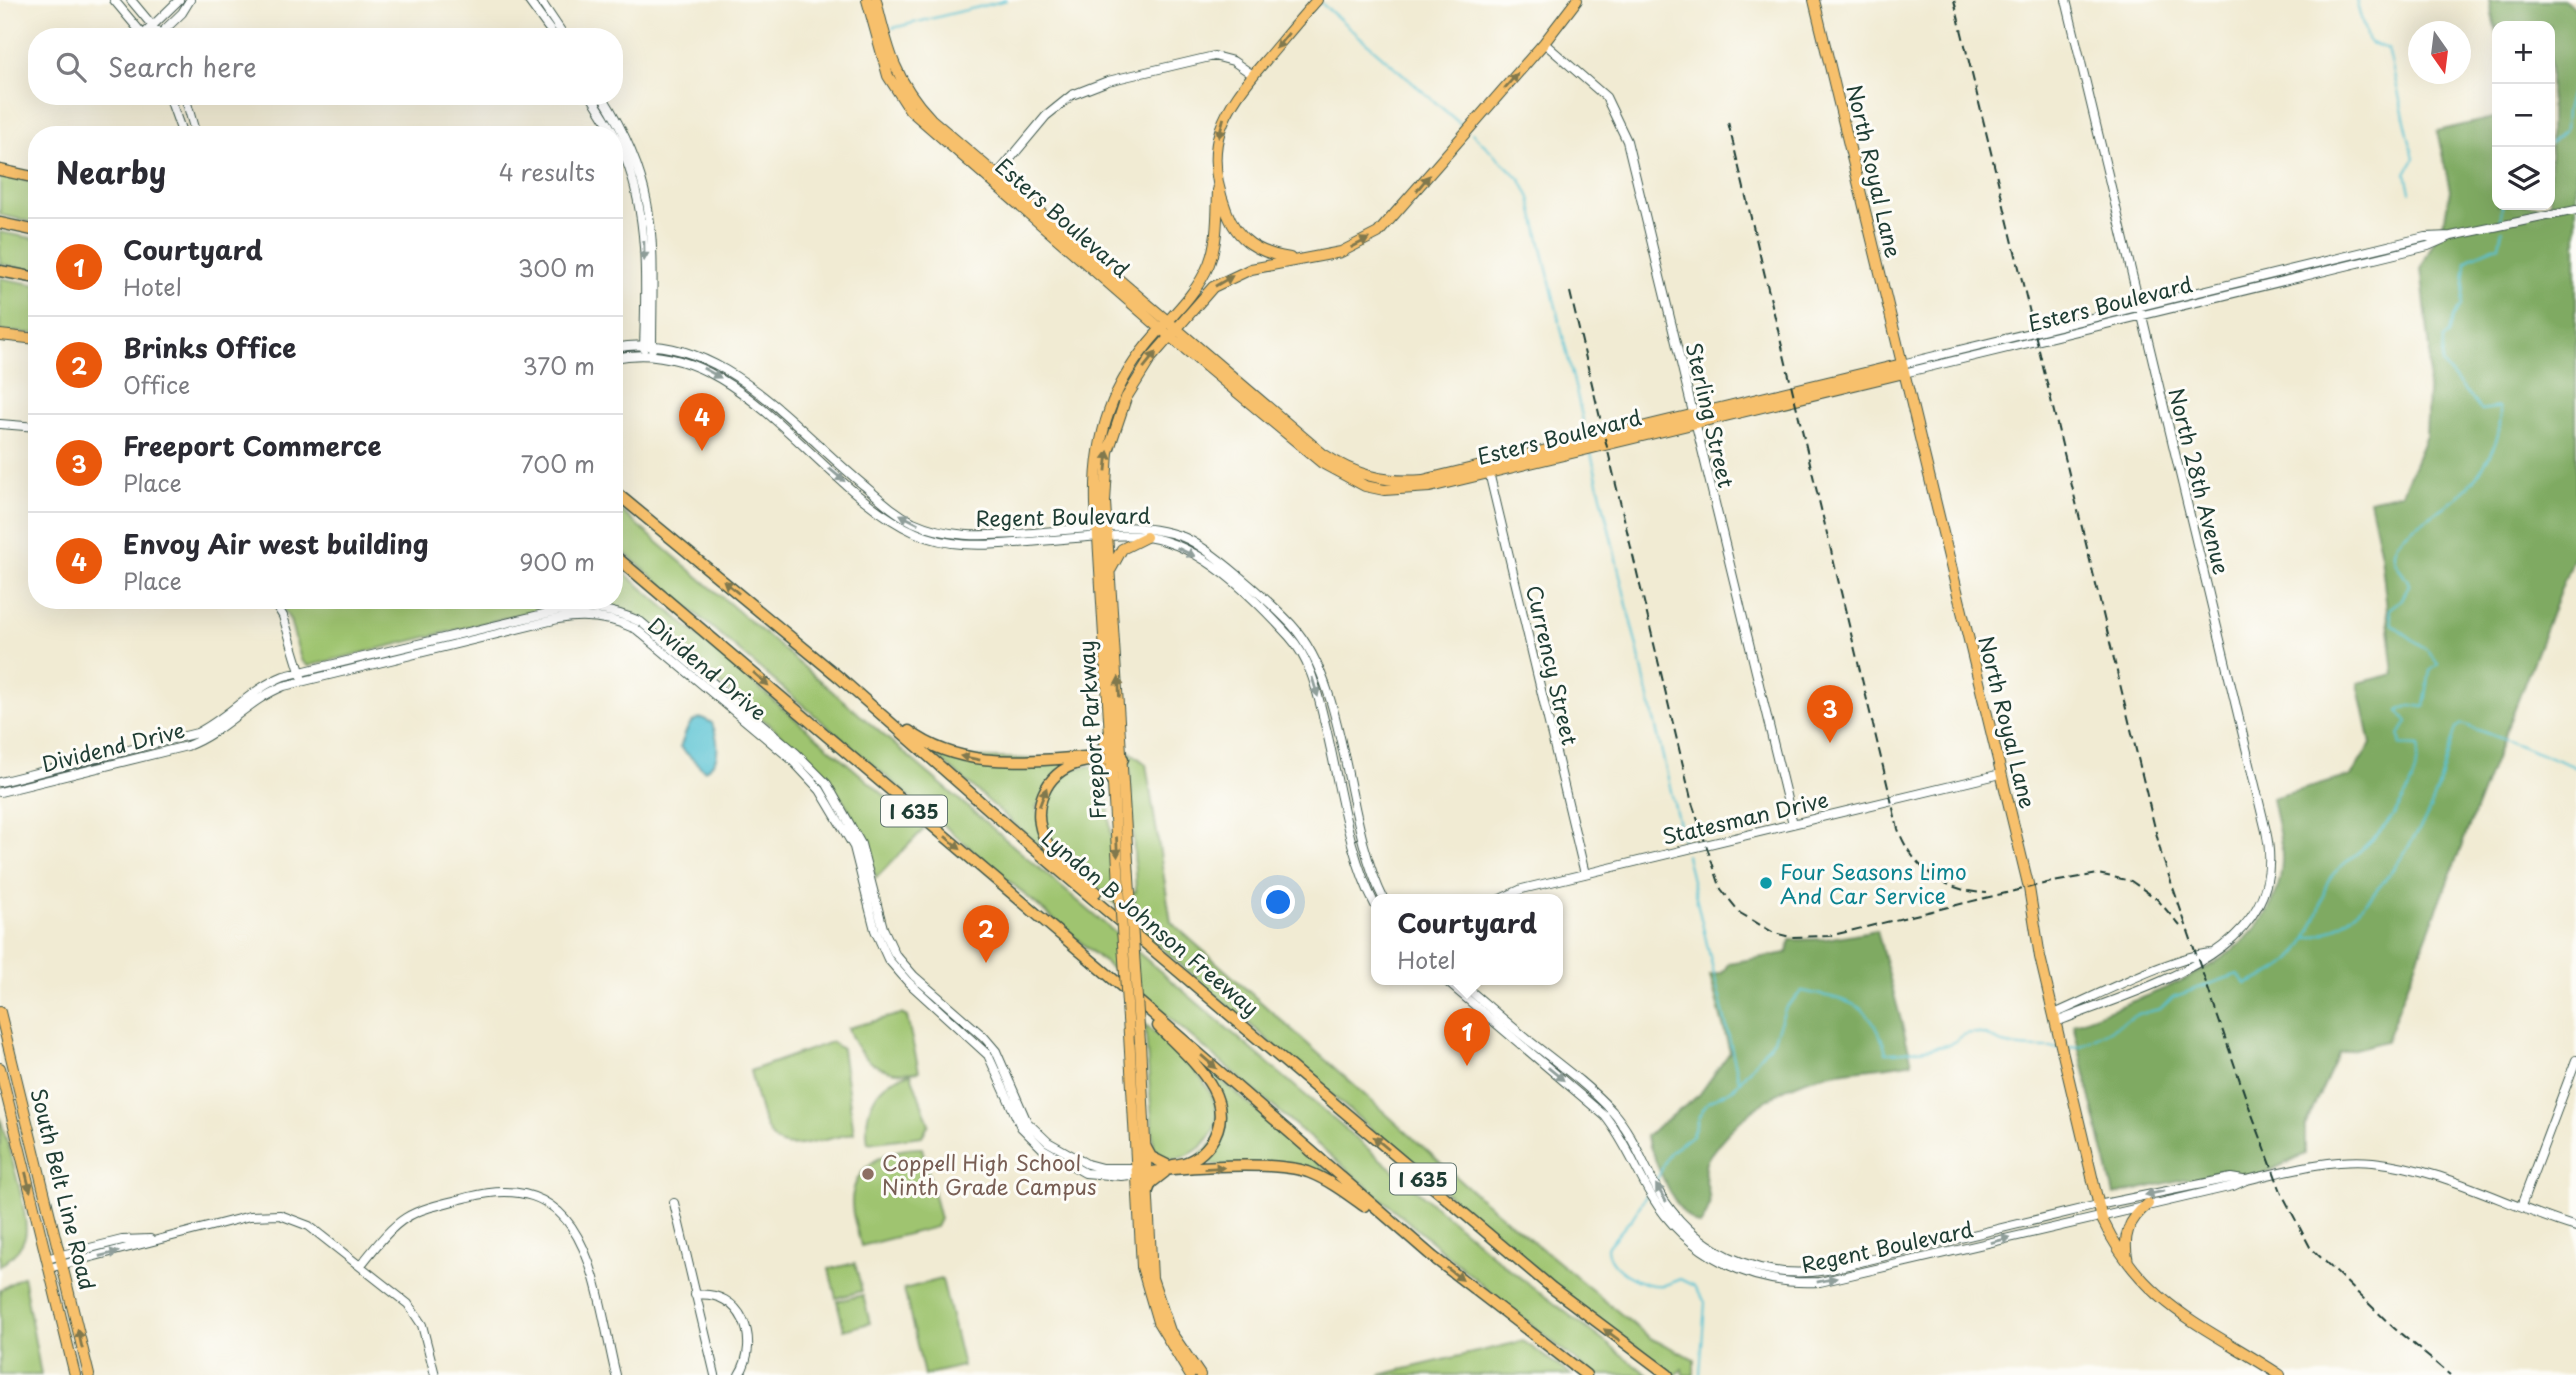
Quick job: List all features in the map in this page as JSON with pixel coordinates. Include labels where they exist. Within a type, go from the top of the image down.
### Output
[{"type":"highway","points":[[0,170],[28,176]]},
{"type":"highway","points":[[0,223],[28,229]]},
{"type":"highway","points":[[0,271],[28,276]]},
{"type":"highway","name":"Lyndon B Johnson Freeway","points":[[623,498],[840,678],[1184,976],[1552,1289],[1668,1375]]},
{"type":"highway","name":"I 635","points":[[623,563],[1120,985],[1433,1257],[1586,1375]]},
{"type":"highway","points":[[840,678],[920,739],[948,753],[986,761],[1117,757]]},
{"type":"highway","points":[[1110,732],[1101,752],[1092,759],[1067,768],[1048,784],[1038,811],[1041,831],[1058,855],[1184,976]]},
{"type":"highway","points":[[1092,759],[1108,774],[1114,785]]},
{"type":"highway","points":[[1120,985],[1204,1075],[1218,1098],[1218,1126],[1210,1143],[1189,1161],[1167,1168],[1157,1176],[1147,1193]]},
{"type":"highway","points":[[1145,1146],[1151,1157],[1167,1168]]},
{"type":"highway","points":[[1142,1171],[1262,1166],[1301,1170],[1339,1188],[1433,1257]]},
{"type":"main road","name":"Esters Boulevard","points":[[867,0],[888,76],[899,98],[995,177],[1169,329],[1322,454],[1357,473],[1405,481],[1488,469],[1903,368]]},
{"type":"main road","name":"Esters Boulevard","points":[[876,0],[895,70],[922,115]]},
{"type":"main road","name":"Freeport Parkway","points":[[1200,1375],[1177,1342],[1152,1294],[1147,1193],[1142,1171],[1129,1034],[1119,884],[1114,785],[1117,757],[1110,732],[1102,534],[1096,465],[1101,433],[1114,395],[1135,358],[1219,282],[1251,269],[1341,252],[1378,233],[1544,43],[1577,0]]},
{"type":"main road","name":"North Royal Lane","points":[[1814,0],[2001,774],[2100,1210],[2129,1265],[2167,1305],[2280,1375]]},
{"type":"main road","points":[[1298,259],[1270,255],[1250,245],[1228,217],[1218,190],[1215,168],[1219,131],[1229,105],[1314,3]]},
{"type":"main road","name":"Freeport Parkway","points":[[1189,1375],[1163,1334],[1140,1247],[1145,1146],[1140,1043],[1117,757],[1110,573],[1102,534],[1105,481],[1112,436],[1136,377],[1194,291],[1209,263],[1215,242],[1218,190]]},
{"type":"main road","points":[[0,335],[28,338]]},
{"type":"main road","points":[[1112,436],[1111,426],[1117,403],[1114,395]]},
{"type":"main road","points":[[1110,573],[1122,549],[1146,537]]},
{"type":"main road","name":"South Belt Line Road","points":[[0,1012],[3,1035],[89,1375]]},
{"type":"main road","name":"South Belt Line Road","points":[[0,1068],[75,1375]]},
{"type":"main road","points":[[2129,1265],[2125,1247],[2127,1230],[2148,1204]]},
{"type":"street","points":[[114,0],[137,28]]},
{"type":"street","points":[[131,0],[152,28]]},
{"type":"street","points":[[161,28],[179,0]]},
{"type":"street","points":[[164,28],[181,13],[190,0]]},
{"type":"street","points":[[528,0],[548,28]]},
{"type":"street","points":[[540,0],[559,28]]},
{"type":"street","name":"North 28th Avenue","points":[[2055,1018],[2161,974],[2203,953],[2213,953],[2233,940],[2259,906],[2268,879],[2268,840],[2066,0]]},
{"type":"street","name":"Sterling Street","points":[[1544,43],[1606,97],[1622,123],[1793,824]]},
{"type":"street","points":[[995,177],[1056,106],[1091,87],[1214,56],[1233,61],[1253,75]]},
{"type":"street","points":[[172,105],[180,126]]},
{"type":"street","points":[[188,105],[193,126]]},
{"type":"street","points":[[596,105],[608,126]]},
{"type":"street","points":[[607,105],[619,126]]},
{"type":"street","points":[[623,133],[634,152],[649,206],[654,250],[648,350]]},
{"type":"street","points":[[623,153],[639,208],[644,241],[648,350]]},
{"type":"street","points":[[639,208],[649,206]]},
{"type":"street","name":"Esters Boulevard","points":[[1903,368],[2269,279],[2427,246],[2451,236],[2544,214],[2576,210]]},
{"type":"street","name":"Regent Boulevard","points":[[623,349],[648,350],[690,363],[723,379],[881,513],[925,537],[953,544],[990,546],[1159,531],[1201,546],[1284,618],[1302,637],[1321,671],[1365,852],[1382,894]]},
{"type":"street","name":"Regent Boulevard","points":[[623,356],[648,350]]},
{"type":"street","points":[[0,424],[28,426]]},
{"type":"street","name":"Currency Street","points":[[1488,469],[1585,874]]},
{"type":"street","name":"Regent Boulevard","points":[[1102,534],[1146,537],[1177,547],[1214,567],[1278,624],[1302,653],[1317,688],[1361,871],[1371,895]]},
{"type":"street","points":[[278,609],[283,616],[301,677]]},
{"type":"street","name":"Dividend Drive","points":[[0,792],[197,733],[222,718],[267,683],[301,677],[556,611],[575,609]]},
{"type":"street","name":"Dividend Drive","points":[[593,609],[612,611],[641,622],[700,677],[813,768],[827,785],[861,844],[889,943],[904,966],[941,1005],[984,1037],[1020,1111],[1048,1142],[1087,1164],[1142,1171]]},
{"type":"street","name":"Dividend Drive","points":[[0,782],[115,759]]},
{"type":"street","name":"Statesman Drive","points":[[1511,894],[1522,889],[2001,774]]},
{"type":"street","name":"Regent Boulevard","points":[[1451,985],[1594,1093],[1612,1112],[1636,1143],[1674,1220]]},
{"type":"street","name":"Regent Boulevard","points":[[1463,985],[1605,1116],[1622,1137],[1651,1195],[1674,1220],[1694,1239],[1748,1265],[1777,1271],[1809,1273],[2100,1210],[2231,1178],[2246,1180]]},
{"type":"street","points":[[2521,1206],[2576,1060]]},
{"type":"street","name":"Regent Boulevard","points":[[2100,1210],[2148,1204],[2294,1170],[2370,1162],[2407,1168],[2576,1227]]},
{"type":"street","points":[[361,1265],[398,1221],[419,1209],[501,1189],[530,1194],[560,1211],[579,1235],[616,1375]]},
{"type":"street","points":[[674,1202],[715,1375]]},
{"type":"street","points":[[48,1264],[122,1240],[153,1239],[250,1216],[280,1215],[309,1226],[361,1265],[415,1313],[426,1335],[436,1375]]},
{"type":"street","points":[[695,1295],[712,1293],[722,1296],[740,1313],[748,1358],[739,1375]]},
{"type":"green space","points":[[2489,0],[2562,0],[2576,8],[2576,550],[2386,1041],[2339,1053],[2305,1126],[2305,1154],[2255,1178],[2184,1179],[2114,1195],[2073,1024],[2173,985],[2207,967],[2236,947],[2260,922],[2276,893],[2282,857],[2272,798],[2351,776],[2371,744],[2358,683],[2394,674],[2381,555],[2369,500],[2402,493],[2426,436],[2430,350],[2421,268],[2445,218],[2450,190],[2437,131],[2492,118],[2492,210],[2555,210],[2555,21],[2494,21]]},
{"type":"green space","points":[[0,174],[28,180],[28,221],[0,215]]},
{"type":"green space","points":[[0,232],[28,237],[28,269],[0,264]]},
{"type":"green space","points":[[0,278],[28,283],[28,333],[0,331]]},
{"type":"green space","points":[[623,513],[1509,1269],[1648,1375],[1594,1375],[1494,1295],[623,552]]},
{"type":"green space","points":[[623,572],[924,829],[876,878],[865,842],[847,806],[806,756],[647,622],[619,609],[623,609]]},
{"type":"green space","points":[[283,609],[542,609],[308,666],[301,660],[290,620]]},
{"type":"green space","points":[[920,741],[950,757],[1074,760],[1036,807],[1060,864]]},
{"type":"green space","points":[[1129,751],[1146,764],[1171,922],[1478,1196],[1650,1338],[1694,1359],[1694,1375],[1683,1375],[1682,1369],[1675,1375],[1578,1305],[1152,940],[1051,841],[1045,827],[1044,808],[1052,789],[1066,773],[1085,766],[1096,767],[1105,776],[1117,893],[1136,892]]},
{"type":"green space","points":[[1877,930],[1912,1062],[1819,1076],[1792,1086],[1753,1110],[1729,1132],[1710,1155],[1705,1172],[1709,1195],[1707,1214],[1700,1225],[1691,1220],[1674,1200],[1646,1136],[1699,1095],[1730,1052],[1710,976],[1722,973],[1729,963],[1787,953],[1790,940],[1826,939]]},
{"type":"green space","points":[[901,1014],[907,1017],[919,1071],[895,1072],[874,1064],[859,1050],[848,1028]]},
{"type":"green space","points":[[1145,1024],[1201,1078],[1211,1094],[1216,1111],[1214,1128],[1203,1145],[1180,1158],[1164,1158],[1154,1148]]},
{"type":"green space","points":[[831,1042],[842,1049],[854,1133],[789,1146],[778,1142],[770,1134],[763,1120],[750,1071]]},
{"type":"green space","points":[[1200,1062],[1343,1184],[1319,1173],[1191,1163],[1215,1141],[1219,1107],[1214,1083],[1198,1064]]},
{"type":"green space","points":[[911,1074],[929,1124],[922,1136],[868,1143],[868,1119],[874,1098],[888,1083]]},
{"type":"green space","points":[[0,1117],[26,1227],[21,1246],[0,1266]]},
{"type":"green space","points":[[922,1148],[940,1219],[936,1227],[861,1246],[852,1205],[857,1181],[870,1164],[880,1158],[901,1150]]},
{"type":"green space","points":[[855,1263],[862,1291],[836,1298],[829,1269]]},
{"type":"green space","points":[[23,1276],[41,1375],[0,1375],[0,1290]]},
{"type":"green space","points":[[942,1279],[963,1366],[924,1375],[904,1289]]},
{"type":"green space","points":[[863,1295],[870,1323],[844,1330],[837,1301]]},
{"type":"green space","points":[[1523,1341],[1571,1375],[1379,1375]]},
{"type":"water","points":[[702,718],[712,723],[717,742],[714,761],[704,770],[680,747],[690,725]]},
{"type":"waterway","points":[[893,28],[1007,0]]},
{"type":"waterway","points":[[2356,0],[2367,39],[2370,43],[2388,49],[2414,159],[2406,173],[2410,192]]},
{"type":"waterway","points":[[1321,3],[1465,128]]},
{"type":"waterway","points":[[2555,139],[2565,130],[2566,111],[2576,74]]},
{"type":"waterway","points":[[1472,133],[1521,180],[1530,198],[1587,437]]},
{"type":"waterway","points":[[2501,221],[2502,210]]},
{"type":"waterway","points":[[2067,1048],[2081,1046],[2138,1014],[2160,1009],[2173,997],[2238,974],[2246,984],[2286,965],[2308,936],[2330,878],[2383,828],[2408,790],[2414,776],[2419,746],[2401,745],[2399,735],[2407,722],[2398,711],[2411,705],[2424,707],[2430,671],[2438,664],[2427,650],[2392,624],[2389,609],[2402,599],[2409,585],[2395,561],[2394,552],[2397,544],[2412,529],[2451,503],[2466,489],[2482,468],[2495,443],[2499,431],[2499,407],[2481,410],[2442,364],[2443,339],[2449,334],[2453,317],[2462,305],[2466,262],[2471,257],[2499,245],[2502,230]]},
{"type":"waterway","points":[[1591,453],[1684,846]]},
{"type":"waterway","points":[[2309,938],[2326,933],[2343,922],[2376,892],[2390,873],[2415,837],[2429,810],[2456,728],[2462,724],[2576,767]]},
{"type":"waterway","points":[[1686,855],[1739,1080]]},
{"type":"waterway","points":[[1656,1181],[1670,1152],[1692,1135],[1708,1102],[1734,1088],[1774,1039],[1786,1007],[1802,991],[1857,1006],[1874,1023],[1886,1053],[1946,1045],[1973,1033],[2010,1046],[2058,1048]]},
{"type":"waterway","points":[[1647,1194],[1633,1217],[1607,1247],[1609,1255],[1619,1269],[1637,1280],[1664,1285],[1680,1279],[1694,1286],[1705,1302],[1700,1375]]},
{"type":"railway","points":[[1954,0],[2161,853],[2248,1104],[2282,1194],[2310,1247],[2394,1328],[2450,1375]]},
{"type":"railway","points":[[1728,122],[1898,829],[1912,855],[1932,875],[1957,888],[1987,893]]},
{"type":"railway","points":[[1570,292],[1692,803],[1721,889],[1740,913],[1774,933],[1791,937],[1829,936],[2047,883],[2098,874],[2131,881],[2157,899],[2180,926]]},
{"type":"place","name":"Envoy Air west building","points":[[702,451]]},
{"type":"place","name":"Freeport Commerce","points":[[1830,743]]},
{"type":"place","name":"Four Seasons Limo And Car Service","points":[[1766,883]]},
{"type":"place","name":"Brinks Office","points":[[986,963]]},
{"type":"place","name":"Courtyard","points":[[1467,1066]]},
{"type":"place","name":"Coppell High School Ninth Grade Campus","points":[[868,1174]]}]
